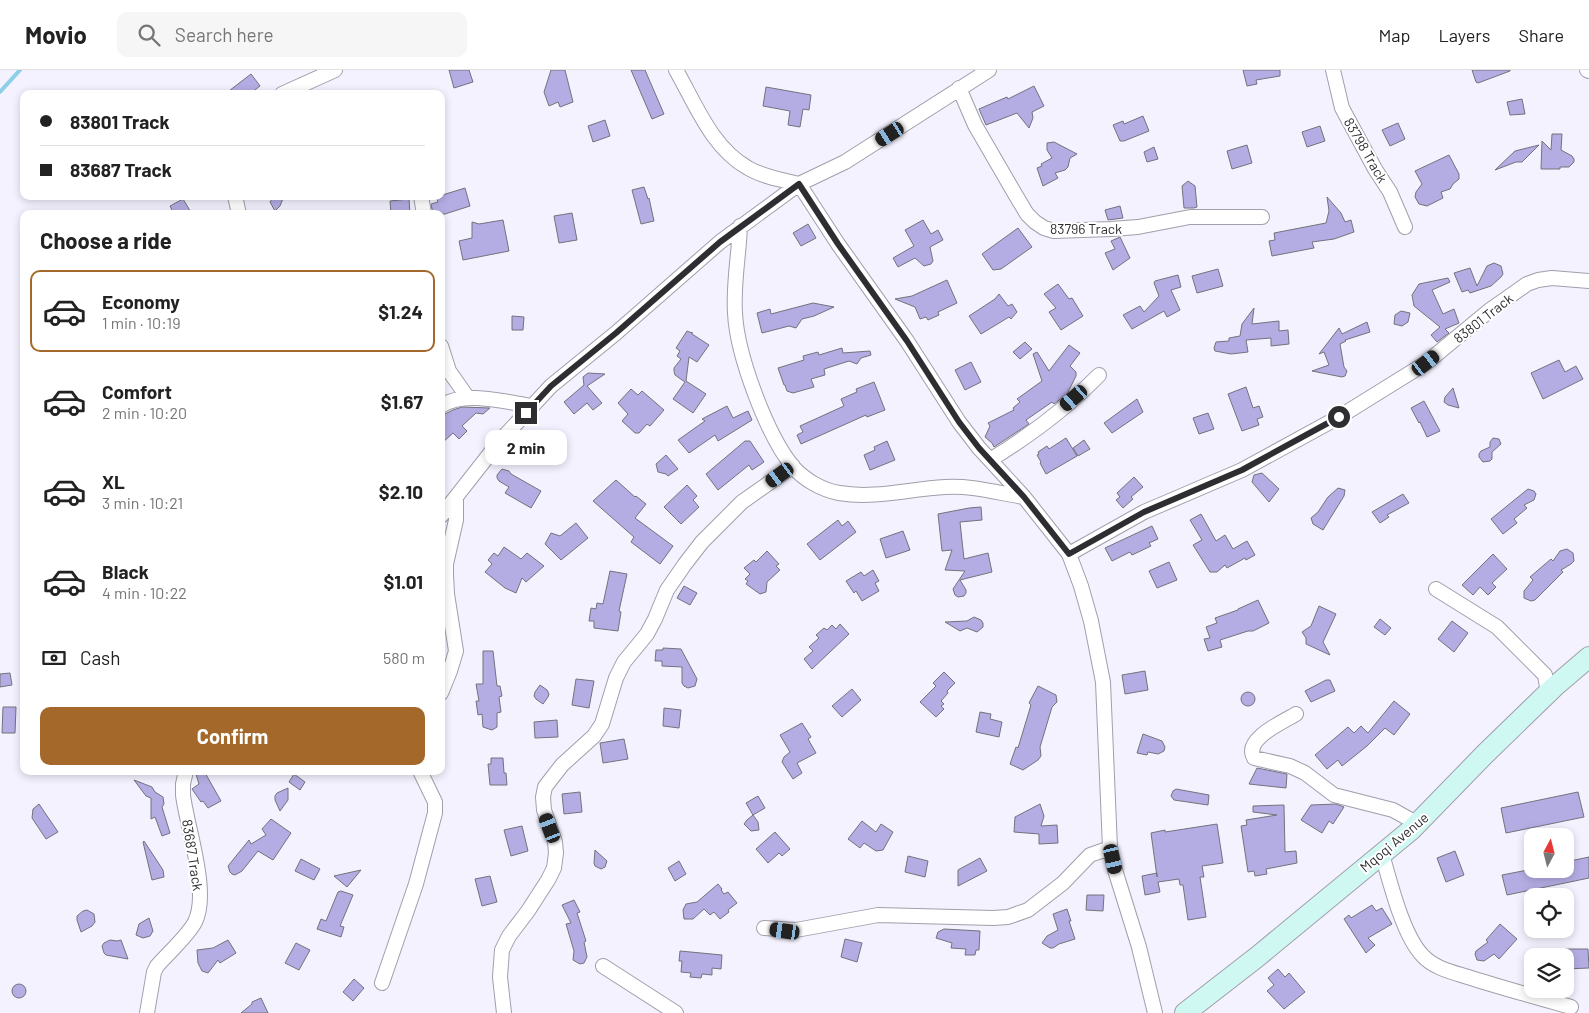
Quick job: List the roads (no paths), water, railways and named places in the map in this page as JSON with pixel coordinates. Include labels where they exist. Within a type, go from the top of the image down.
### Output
[{"type":"street","points":[[291,90],[335,70]]},
{"type":"street","points":[[676,70],[712,133],[732,157],[749,169],[799,184],[838,244],[907,341],[940,395],[968,435],[1024,497],[1069,554],[1089,612],[1103,682],[1110,848],[1139,947],[1155,1013]]},
{"type":"street","points":[[445,511],[476,470],[531,406],[551,386],[740,226],[799,184],[845,162],[989,70]]},
{"type":"street","name":"83798 Track","points":[[1333,70],[1342,108],[1375,169],[1390,192],[1405,227]]},
{"type":"street","name":"83796 Track","points":[[959,88],[975,125],[1014,194],[1034,222],[1044,228],[1054,231],[1111,229],[1138,227],[1190,218],[1262,217]]},
{"type":"street","points":[[740,226],[734,292],[737,330],[744,361],[754,391],[777,443],[792,466],[804,478],[842,494],[866,496],[959,486],[1024,497]]},
{"type":"street","name":"83801 Track","points":[[1069,554],[1144,512],[1242,470],[1339,417],[1426,363],[1490,310],[1527,284],[1552,278],[1589,280]]},
{"type":"street","points":[[445,359],[449,372],[468,398]]},
{"type":"street","points":[[990,460],[1027,437],[1099,375]]},
{"type":"street","points":[[445,404],[458,399],[468,398],[531,406]]},
{"type":"street","points":[[504,1013],[500,977],[502,950],[509,936],[528,911],[554,868],[555,842],[544,810],[542,797],[545,787],[562,765],[594,736],[602,724],[616,678],[624,662],[647,634],[668,590],[702,542],[742,502],[792,466]]},
{"type":"street","points":[[445,683],[456,651],[447,594],[446,564],[456,520],[456,498]]},
{"type":"street","points":[[1436,589],[1497,627],[1545,675],[1548,693]]},
{"type":"street","name":"Mqoqi Avenue","points":[[1185,1013],[1418,824],[1485,754],[1548,693],[1589,657]]},
{"type":"street","points":[[1296,714],[1258,737],[1251,750],[1254,758],[1290,766],[1305,773],[1334,795],[1393,810],[1418,824]]},
{"type":"street","name":"83687 Track","points":[[147,1013],[151,978],[157,966],[190,929],[198,915],[200,893],[198,868],[183,795],[185,775]]},
{"type":"street","points":[[382,983],[416,884],[435,813],[435,802],[422,775]]},
{"type":"street","points":[[764,928],[796,930],[878,915],[1008,917],[1028,910],[1063,883],[1090,855],[1110,848]]},
{"type":"street","points":[[1382,854],[1403,922],[1422,956],[1433,965],[1498,987],[1570,1006]]},
{"type":"street","points":[[603,966],[676,1013]]},
{"type":"waterway","points":[[0,92],[20,70]]}]
